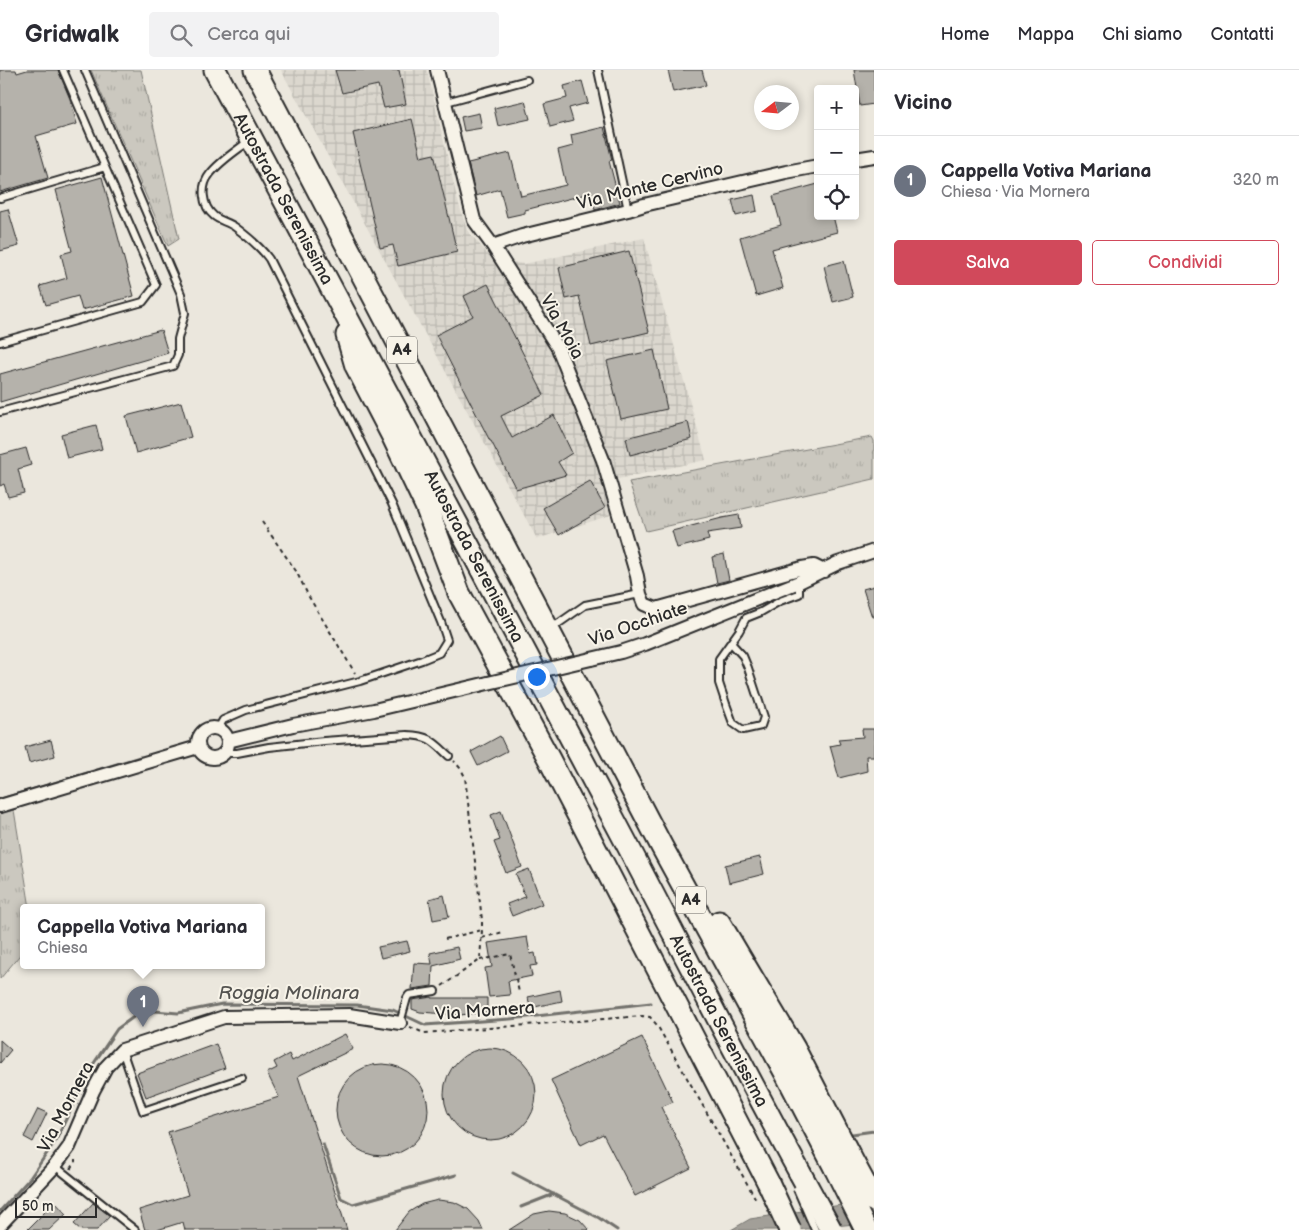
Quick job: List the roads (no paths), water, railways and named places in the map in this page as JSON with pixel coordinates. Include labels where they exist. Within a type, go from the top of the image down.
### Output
[{"type":"highway","name":"Autostrada Serenissima","points":[[215,70],[632,854],[798,1179],[831,1230]]},
{"type":"highway","name":"Autostrada Serenissima","points":[[254,70],[549,631],[604,707],[718,919],[794,1048],[845,1166]]},
{"type":"highway","points":[[335,294],[356,366],[426,506],[459,593],[549,759],[768,1182],[790,1230]]},
{"type":"highway","points":[[845,1166],[874,1201]]},
{"type":"highway","points":[[845,1166],[866,1230]]},
{"type":"street","name":"Via Moia","points":[[437,70],[474,220],[493,246],[558,348],[603,460],[637,576],[640,594]]},
{"type":"street","points":[[859,158],[874,156]]},
{"type":"street","name":"Via Monte Cervino","points":[[493,246],[522,236],[662,200],[814,167]]},
{"type":"street","name":"Via Occhiate","points":[[227,746],[293,725],[374,710],[620,652],[645,644],[799,582],[838,563],[874,551]]},
{"type":"street","points":[[640,594],[644,604],[656,609],[802,568],[814,566],[824,571]]},
{"type":"street","points":[[214,728],[218,729],[225,734],[227,746],[219,757],[209,758],[200,752],[198,738],[204,731],[214,728]]},
{"type":"street","points":[[0,806],[198,748]]},
{"type":"street","name":"Via Mornera","points":[[0,1224],[55,1166],[69,1147],[93,1091],[106,1067],[122,1050],[224,1016],[349,1015],[401,1020]]},
{"type":"lane","points":[[0,342],[143,302],[156,286],[64,70]]},
{"type":"lane","points":[[0,412],[173,366],[178,355],[178,338],[185,313],[181,294],[86,70]]},
{"type":"lane","points":[[598,70],[628,210]]},
{"type":"lane","points":[[446,102],[527,80]]},
{"type":"lane","points":[[218,729],[223,720],[246,710],[360,681],[422,660],[439,653],[446,640],[441,622],[392,504],[269,259],[258,245],[237,228],[215,216],[208,209],[205,202],[204,184],[210,174],[252,139]]},
{"type":"lane","points":[[0,198],[105,166]]},
{"type":"lane","points":[[731,643],[743,656],[764,717],[761,726],[743,730],[733,723],[719,683],[719,659],[746,618],[799,594],[799,582]]},
{"type":"lane","points":[[549,631],[585,605],[640,594]]},
{"type":"lane","points":[[227,746],[231,752],[237,753],[269,747],[324,741],[407,735],[420,736],[432,740],[449,756]]},
{"type":"lane","points":[[401,1020],[410,995],[435,991]]},
{"type":"lane","points":[[122,1050],[143,1111],[242,1078]]},
{"type":"lane","points":[[753,1088],[784,1158]]},
{"type":"lane","points":[[55,1166],[135,1230]]},
{"type":"lane","points":[[798,1179],[815,1230]]},
{"type":"waterway","points":[[1,799],[140,757]]},
{"type":"waterway","name":"Roggia Molinara","points":[[0,1211],[30,1178],[56,1140],[90,1069],[117,1029],[143,1010],[178,1013],[222,1004],[357,1005],[393,1010],[425,1025],[510,1019],[651,1003]]},
{"type":"waterway","name":"Roggia Molinara","points":[[852,1134],[874,1131]]},
{"type":"waterway","points":[[323,1144],[341,1198],[353,1204],[456,1175]]},
{"type":"waterway","points":[[513,1173],[599,1218],[617,1230]]},
{"type":"waterway","points":[[521,1207],[554,1194]]},
{"type":"place","name":"Cappella Votiva Mariana","points":[[143,1027]]}]
